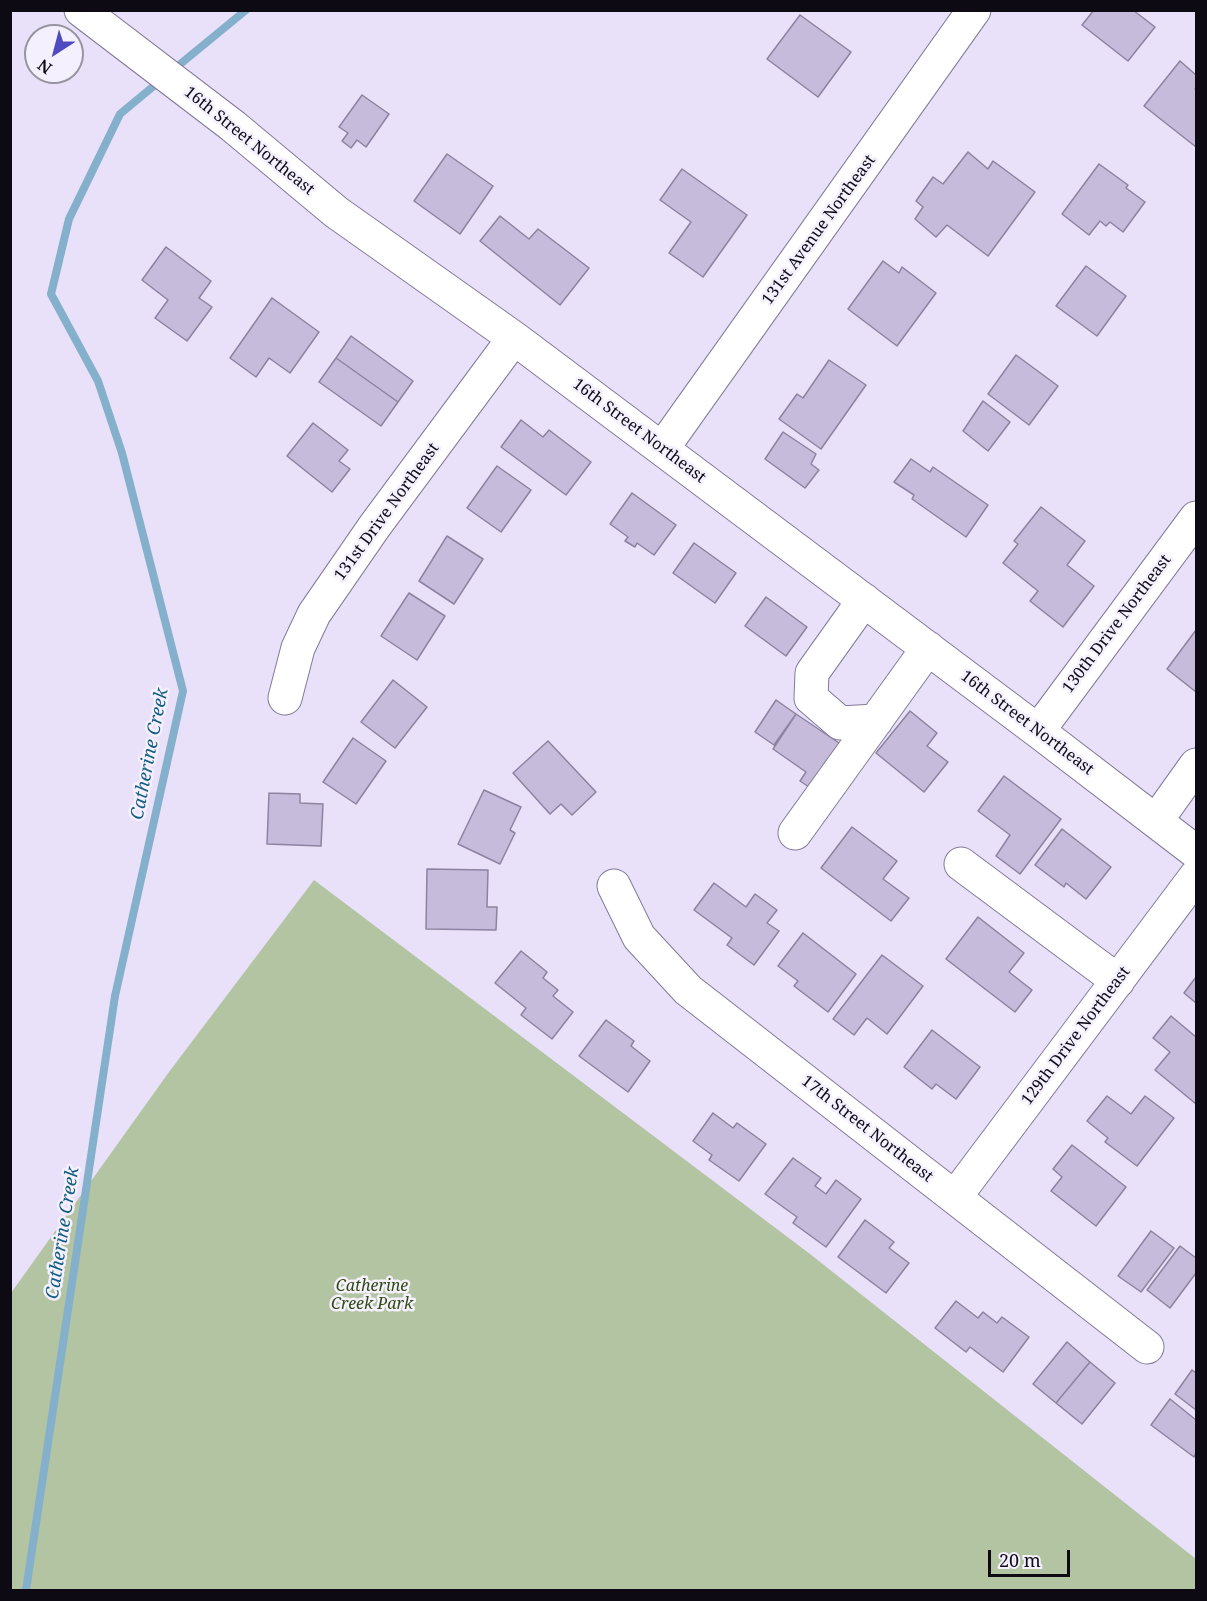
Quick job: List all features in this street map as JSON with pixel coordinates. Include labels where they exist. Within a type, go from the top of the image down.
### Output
[{"type":"street","name":"16th Street Northeast","points":[[81,10],[208,107],[336,212],[514,338],[1197,852]]},
{"type":"street","name":"131st Avenue Northeast","points":[[662,449],[974,10]]},
{"type":"street","name":"131st Drive Northeast","points":[[285,698],[298,648],[314,614],[374,527],[514,338]]},
{"type":"street","name":"130th Drive Northeast","points":[[1038,731],[1197,518]]},
{"type":"street","points":[[864,600],[812,673],[811,698],[840,723],[876,721]]},
{"type":"street","points":[[795,833],[928,648]]},
{"type":"street","points":[[1156,821],[1197,765]]},
{"type":"street","points":[[962,864],[1118,981]]},
{"type":"street","name":"129th Drive Northeast","points":[[955,1197],[1197,876]]},
{"type":"street","name":"17th Street Northeast","points":[[614,886],[639,937],[688,990],[1148,1347]]},
{"type":"green space","name":"Catherine Creek Park","points":[[314,880],[810,1254],[1196,1559],[1196,1590],[11,1590],[11,1293],[169,1072]]},
{"type":"building","points":[[1094,10],[1133,10],[1155,27],[1128,61],[1082,25]]},
{"type":"building","points":[[800,15],[851,52],[818,97],[767,59]]},
{"type":"building","points":[[1180,61],[1196,75],[1196,147],[1144,106]]},
{"type":"building","points":[[362,95],[389,114],[366,147],[357,140],[351,148],[342,141],[348,133],[339,127]]},
{"type":"building","points":[[968,152],[988,169],[993,161],[1035,192],[988,256],[947,225],[936,237],[915,219],[923,207],[916,201],[933,177],[943,184]]},
{"type":"building","points":[[447,154],[493,186],[460,234],[414,201]]},
{"type":"building","points":[[1099,164],[1128,185],[1126,188],[1145,202],[1123,232],[1110,222],[1106,226],[1100,221],[1089,235],[1062,214]]},
{"type":"building","points":[[682,169],[747,215],[703,277],[669,253],[691,222],[660,200]]},
{"type":"building","points":[[500,216],[529,239],[538,229],[589,268],[560,305],[480,241]]},
{"type":"building","points":[[166,247],[211,281],[199,298],[212,307],[187,341],[155,318],[168,300],[142,280]]},
{"type":"building","points":[[883,261],[899,273],[902,267],[936,293],[897,346],[848,309]]},
{"type":"building","points":[[1086,266],[1126,296],[1097,336],[1056,306]]},
{"type":"building","points":[[272,298],[319,332],[290,373],[269,358],[256,377],[230,358]]},
{"type":"building","points":[[351,336],[413,381],[398,402],[336,358]]},
{"type":"building","points":[[1016,355],[1058,386],[1029,425],[988,394]]},
{"type":"building","points":[[336,358],[398,402],[381,426],[319,382]]},
{"type":"building","points":[[829,360],[866,385],[821,449],[779,419],[797,394],[803,398]]},
{"type":"building","points":[[983,401],[1010,422],[988,451],[963,431]]},
{"type":"building","points":[[521,420],[543,437],[549,430],[591,462],[566,495],[501,447]]},
{"type":"building","points":[[313,423],[348,450],[339,461],[350,469],[332,492],[287,456]]},
{"type":"building","points":[[783,432],[816,454],[811,464],[819,470],[805,488],[765,459]]},
{"type":"building","points":[[911,459],[930,472],[933,467],[988,505],[966,537],[912,499],[914,495],[894,482]]},
{"type":"building","points":[[497,466],[531,490],[501,532],[467,508]]},
{"type":"building","points":[[632,493],[676,525],[654,555],[637,543],[635,547],[625,541],[628,537],[610,524]]},
{"type":"building","points":[[1041,507],[1085,541],[1067,565],[1094,586],[1063,627],[1030,601],[1038,591],[1003,563],[1018,544],[1014,541]]},
{"type":"building","points":[[447,536],[483,559],[454,604],[419,581]]},
{"type":"building","points":[[694,543],[736,573],[715,603],[673,573]]},
{"type":"building","points":[[409,593],[445,616],[417,660],[381,636]]},
{"type":"building","points":[[766,597],[807,627],[786,656],[745,626]]},
{"type":"building","points":[[1196,630],[1196,692],[1167,669]]},
{"type":"building","points":[[393,680],[427,707],[395,748],[361,722]]},
{"type":"building","points":[[776,700],[796,714],[774,745],[755,732]]},
{"type":"building","points":[[910,711],[937,733],[927,746],[948,762],[924,792],[876,753]]},
{"type":"building","points":[[796,714],[848,749],[818,793],[800,781],[806,772],[773,749]]},
{"type":"building","points":[[353,738],[386,761],[356,804],[323,782]]},
{"type":"building","points":[[548,741],[596,792],[572,815],[561,804],[550,814],[513,773]]},
{"type":"building","points":[[1004,776],[1061,819],[1020,874],[996,856],[1010,835],[978,811]]},
{"type":"building","points":[[484,790],[521,807],[510,830],[515,833],[500,864],[458,844]]},
{"type":"building","points":[[269,793],[300,794],[300,803],[323,804],[321,846],[267,844]]},
{"type":"building","points":[[852,827],[897,861],[883,879],[909,898],[891,921],[821,868]]},
{"type":"building","points":[[1062,829],[1111,867],[1086,899],[1066,883],[1064,887],[1035,865]]},
{"type":"building","points":[[427,869],[488,870],[487,907],[497,907],[496,930],[426,929]]},
{"type":"building","points":[[714,883],[746,907],[755,894],[777,910],[767,923],[779,931],[754,965],[727,945],[732,938],[694,910]]},
{"type":"building","points":[[978,917],[1024,953],[1009,972],[1032,990],[1015,1012],[946,959]]},
{"type":"building","points":[[803,933],[856,974],[828,1012],[794,986],[798,981],[778,966]]},
{"type":"building","points":[[521,951],[547,972],[543,978],[558,990],[553,996],[573,1012],[552,1039],[521,1015],[526,1008],[495,983]]},
{"type":"building","points":[[882,955],[923,986],[887,1034],[867,1018],[854,1035],[833,1019]]},
{"type":"building","points":[[1196,977],[1196,1003],[1184,993]]},
{"type":"building","points":[[1171,1016],[1196,1037],[1196,1104],[1155,1070],[1170,1052],[1153,1038]]},
{"type":"building","points":[[606,1020],[634,1041],[631,1046],[650,1061],[628,1092],[579,1056]]},
{"type":"building","points":[[932,1030],[980,1067],[956,1099],[936,1084],[932,1089],[904,1067]]},
{"type":"building","points":[[1107,1096],[1131,1114],[1145,1096],[1174,1118],[1137,1166],[1105,1142],[1108,1138],[1087,1121]]},
{"type":"building","points":[[713,1113],[733,1128],[737,1123],[766,1144],[739,1181],[709,1160],[712,1155],[693,1141]]},
{"type":"building","points":[[1072,1145],[1126,1187],[1096,1226],[1051,1191],[1062,1177],[1053,1169]]},
{"type":"building","points":[[793,1158],[821,1178],[815,1186],[826,1194],[836,1180],[861,1199],[826,1247],[793,1223],[797,1217],[765,1194]]},
{"type":"building","points":[[865,1220],[894,1242],[889,1248],[909,1263],[886,1293],[838,1257]]},
{"type":"building","points":[[1151,1231],[1174,1248],[1141,1292],[1118,1276]]},
{"type":"building","points":[[1180,1246],[1196,1258],[1196,1273],[1170,1308],[1147,1290]]},
{"type":"building","points":[[956,1301],[978,1318],[983,1312],[997,1323],[1002,1317],[1029,1337],[1003,1372],[970,1347],[966,1352],[935,1328]]},
{"type":"building","points":[[1067,1342],[1090,1362],[1056,1403],[1033,1384]]},
{"type":"building","points":[[1090,1362],[1115,1383],[1082,1424],[1056,1403]]},
{"type":"building","points":[[1192,1370],[1196,1373],[1196,1410],[1175,1394]]},
{"type":"building","points":[[1170,1399],[1196,1420],[1194,1457],[1151,1425]]},
{"type":"waterway","name":"Catherine Creek","points":[[173,70],[246,10]]},
{"type":"waterway","name":"Catherine Creek","points":[[26,1590],[115,996],[183,691],[122,453],[98,381],[51,294],[69,219],[120,114],[161,80]]}]
